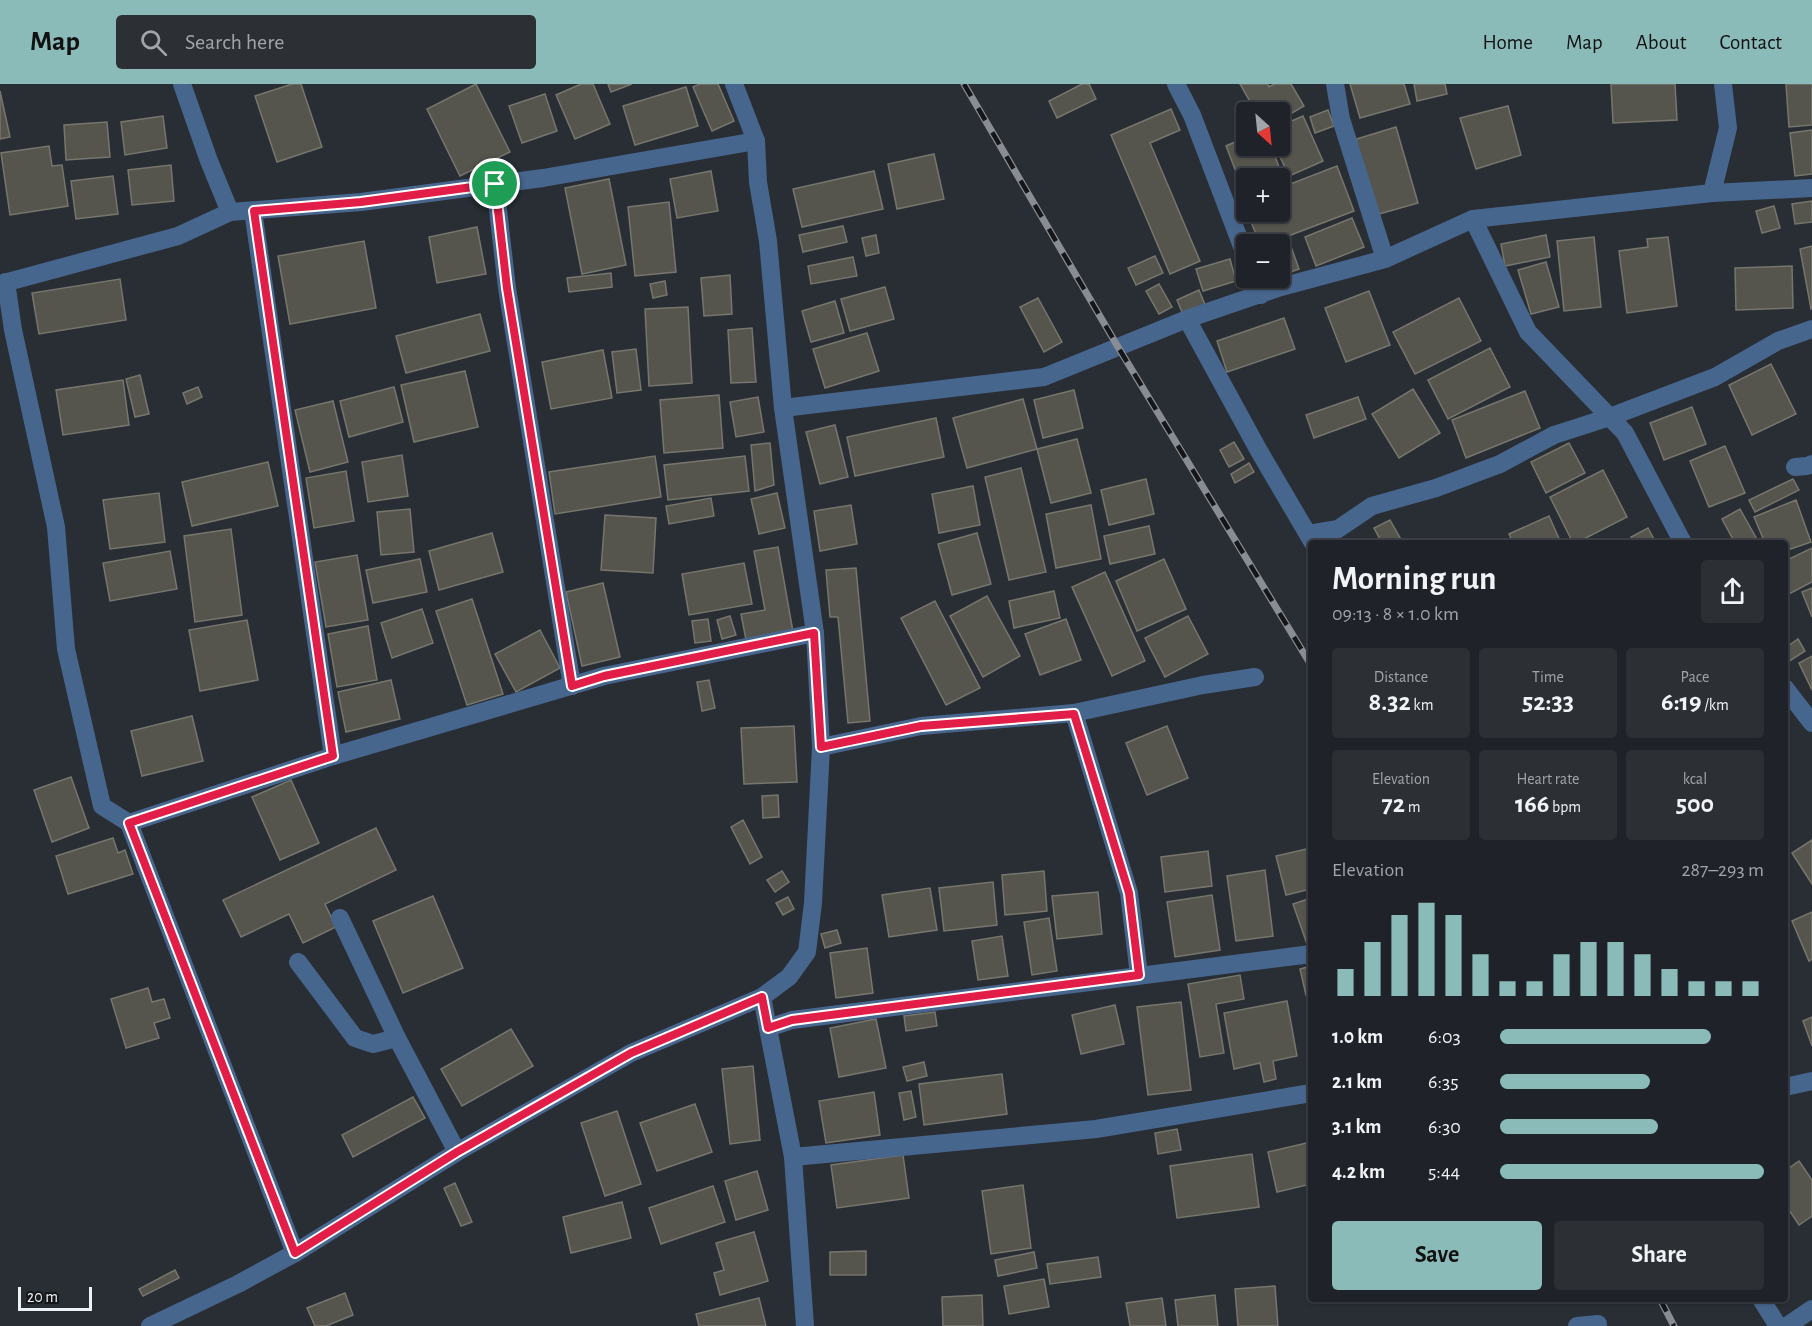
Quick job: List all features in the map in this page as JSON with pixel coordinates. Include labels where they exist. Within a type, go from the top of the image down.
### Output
[{"type":"street","points":[[182,84],[230,212]]},
{"type":"street","points":[[150,1326],[238,1284],[295,1253],[457,1152],[631,1053],[762,997],[789,977],[807,952],[813,903],[821,747],[814,633],[783,408],[768,241],[758,182],[756,141],[734,84]]},
{"type":"street","points":[[1176,84],[1192,115],[1237,234]]},
{"type":"street","points":[[1335,84],[1341,119],[1384,260]]},
{"type":"street","points":[[1712,193],[1728,128],[1723,84]]},
{"type":"street","points":[[295,1253],[129,823],[102,806],[66,649],[56,527],[3,283],[178,236],[230,212],[361,202],[543,178],[756,141]]},
{"type":"street","points":[[495,184],[509,300],[572,686]]},
{"type":"street","points":[[783,408],[1044,377],[1187,319],[1281,287],[1384,260],[1473,219],[1712,193],[1812,188]]},
{"type":"street","points":[[254,211],[333,756]]},
{"type":"street","points":[[1473,219],[1528,332],[1625,433],[1681,540]]},
{"type":"street","points":[[1258,288],[1261,295]]},
{"type":"street","points":[[1187,319],[1259,451],[1311,539],[1338,529],[1372,506],[1437,488],[1500,464],[1554,435],[1610,417],[1715,377],[1778,341],[1812,329]]},
{"type":"street","points":[[129,823],[333,756],[604,676],[814,633]]},
{"type":"street","points":[[821,747],[921,726],[1074,714],[1203,685],[1254,677]]},
{"type":"street","points":[[1788,692],[1812,723]]},
{"type":"street","points":[[1074,714],[1129,893],[1139,975]]},
{"type":"street","points":[[340,918],[397,1038],[457,1152]]},
{"type":"street","points":[[768,1028],[792,1020],[1308,954]]},
{"type":"street","points":[[298,962],[355,1038],[373,1044],[397,1038]]},
{"type":"street","points":[[762,997],[793,1156],[805,1326]]},
{"type":"street","points":[[1788,1086],[1812,1081]]},
{"type":"street","points":[[793,1156],[1096,1129],[1308,1094]]},
{"type":"street","points":[[1763,1302],[1778,1326]]},
{"type":"street","points":[[1788,1326],[1812,1309]]},
{"type":"street","points":[[1577,1326],[1598,1324]]},
{"type":"building","points":[[292,84],[301,84],[322,147],[277,162],[255,96]]},
{"type":"building","points":[[476,84],[510,152],[460,176],[427,109]]},
{"type":"building","points":[[581,84],[593,84],[610,124],[575,139],[556,95]]},
{"type":"building","points":[[608,84],[632,84],[611,92]]},
{"type":"building","points":[[700,84],[718,84],[734,121],[712,131],[693,87]]},
{"type":"building","points":[[1082,84],[1089,84],[1096,99],[1057,118],[1049,101]]},
{"type":"building","points":[[1240,84],[1268,84],[1269,87],[1274,84],[1291,84],[1304,106],[1290,114],[1290,102],[1250,102]]},
{"type":"building","points":[[1350,84],[1404,84],[1410,104],[1360,118]]},
{"type":"building","points":[[1414,84],[1445,84],[1447,94],[1417,101]]},
{"type":"building","points":[[1611,84],[1675,84],[1677,120],[1613,123]]},
{"type":"building","points":[[1786,84],[1812,84],[1812,125],[1789,127]]},
{"type":"building","points":[[686,87],[698,126],[635,145],[623,106]]},
{"type":"building","points":[[0,91],[10,137],[0,139]]},
{"type":"building","points":[[545,94],[557,131],[522,143],[509,106]]},
{"type":"building","points":[[1508,106],[1521,155],[1476,169],[1460,118]]},
{"type":"building","points":[[1171,109],[1180,130],[1150,143],[1200,261],[1170,274],[1111,135]]},
{"type":"building","points":[[1328,110],[1334,126],[1315,133],[1310,117]]},
{"type":"building","points":[[163,116],[167,148],[125,155],[121,122]]},
{"type":"building","points":[[1303,116],[1323,161],[1290,176],[1290,168],[1285,168],[1280,156],[1290,156],[1290,122]]},
{"type":"building","points":[[107,122],[110,157],[66,160],[64,125]]},
{"type":"building","points":[[1396,127],[1418,203],[1372,216],[1350,141]]},
{"type":"building","points":[[1812,130],[1812,174],[1795,176],[1790,133]]},
{"type":"building","points":[[1236,142],[1236,156],[1275,156],[1279,168],[1236,168],[1236,172],[1226,146]]},
{"type":"building","points":[[49,146],[52,166],[62,165],[68,206],[10,215],[1,153]]},
{"type":"building","points":[[934,154],[944,199],[897,209],[888,164]]},
{"type":"building","points":[[171,165],[174,201],[132,205],[128,170]]},
{"type":"building","points":[[1337,166],[1354,211],[1290,235],[1256,234],[1251,222],[1290,222],[1290,184]]},
{"type":"building","points":[[711,171],[718,211],[677,218],[670,179]]},
{"type":"building","points":[[874,171],[883,209],[802,227],[793,189]]},
{"type":"building","points":[[113,176],[118,214],[76,219],[71,181]]},
{"type":"building","points":[[609,179],[626,265],[582,274],[565,188]]},
{"type":"building","points":[[1812,201],[1812,222],[1795,224],[1792,204]]},
{"type":"building","points":[[669,202],[676,272],[635,276],[628,207]]},
{"type":"building","points":[[1774,206],[1780,228],[1762,233],[1756,211]]},
{"type":"building","points":[[1352,218],[1364,247],[1316,266],[1305,237]]},
{"type":"building","points":[[843,226],[847,242],[803,252],[799,235]]},
{"type":"building","points":[[477,227],[486,274],[437,283],[429,237]]},
{"type":"building","points":[[876,235],[879,253],[866,256],[862,238]]},
{"type":"building","points":[[1546,235],[1550,257],[1505,266],[1501,244]]},
{"type":"building","points":[[1594,237],[1601,307],[1564,311],[1557,241]]},
{"type":"building","points":[[1668,237],[1677,306],[1627,313],[1619,251],[1648,247],[1647,239]]},
{"type":"building","points":[[364,241],[376,308],[290,324],[278,256]]},
{"type":"building","points":[[1290,244],[1299,269],[1290,272]]},
{"type":"building","points":[[1812,246],[1812,309],[1811,309],[1800,249]]},
{"type":"building","points":[[1155,256],[1163,273],[1136,285],[1128,268]]},
{"type":"building","points":[[853,257],[857,276],[811,284],[808,266]]},
{"type":"building","points":[[1230,259],[1236,281],[1203,291],[1196,269]]},
{"type":"building","points":[[1546,262],[1559,307],[1531,314],[1518,270]]},
{"type":"building","points":[[1792,266],[1793,308],[1736,310],[1735,268]]},
{"type":"building","points":[[611,273],[612,287],[569,292],[567,278]]},
{"type":"building","points":[[730,275],[732,314],[704,316],[701,278]]},
{"type":"building","points":[[120,279],[126,320],[39,334],[32,293]]},
{"type":"building","points":[[665,281],[667,295],[653,298],[650,284]]},
{"type":"building","points":[[1159,284],[1172,307],[1159,314],[1146,291]]},
{"type":"building","points":[[885,287],[894,319],[850,331],[841,299]]},
{"type":"building","points":[[1199,290],[1206,307],[1184,317],[1177,300]]},
{"type":"building","points":[[1369,291],[1390,345],[1346,362],[1325,308]]},
{"type":"building","points":[[1038,298],[1062,342],[1044,352],[1020,307]]},
{"type":"building","points":[[1459,298],[1481,341],[1415,374],[1393,332]]},
{"type":"building","points":[[835,301],[844,333],[811,342],[802,311]]},
{"type":"building","points":[[688,307],[692,383],[649,386],[645,309]]},
{"type":"building","points":[[480,314],[490,351],[406,373],[396,336]]},
{"type":"building","points":[[1284,318],[1295,349],[1227,372],[1217,341]]},
{"type":"building","points":[[752,328],[756,382],[731,383],[728,330]]},
{"type":"building","points":[[867,333],[879,371],[825,388],[813,349]]},
{"type":"building","points":[[1490,348],[1510,387],[1448,419],[1428,380]]},
{"type":"building","points":[[636,349],[641,390],[617,393],[612,352]]},
{"type":"building","points":[[603,350],[612,398],[551,409],[542,362]]},
{"type":"building","points":[[1771,364],[1796,414],[1752,435],[1729,385]]},
{"type":"building","points":[[465,371],[478,427],[414,442],[401,385]]},
{"type":"building","points":[[140,375],[149,414],[135,417],[126,379]]},
{"type":"building","points":[[123,380],[129,425],[63,435],[56,390]]},
{"type":"building","points":[[198,387],[202,397],[187,404],[183,393]]},
{"type":"building","points":[[394,387],[403,422],[349,437],[340,401]]},
{"type":"building","points":[[1413,389],[1440,433],[1399,458],[1372,414]]},
{"type":"building","points":[[1074,390],[1083,428],[1043,438],[1034,400]]},
{"type":"building","points":[[1525,391],[1540,428],[1466,458],[1452,420]]},
{"type":"building","points":[[719,395],[723,448],[664,453],[660,400]]},
{"type":"building","points":[[758,397],[764,432],[736,437],[730,402]]},
{"type":"building","points":[[1358,397],[1366,419],[1314,438],[1306,415]]},
{"type":"building","points":[[1023,399],[1037,449],[967,468],[953,418]]},
{"type":"building","points":[[333,401],[348,462],[310,472],[295,410]]},
{"type":"building","points":[[1692,407],[1706,444],[1664,460],[1650,423]]},
{"type":"building","points":[[936,418],[944,457],[855,476],[847,437]]},
{"type":"building","points":[[835,425],[848,477],[820,484],[806,432]]},
{"type":"building","points":[[1077,439],[1091,493],[1051,503],[1037,449]]},
{"type":"building","points":[[1234,442],[1244,459],[1229,467],[1220,450]]},
{"type":"building","points":[[770,443],[774,485],[755,491],[751,445]]},
{"type":"building","points":[[1569,443],[1585,473],[1546,493],[1531,462]]},
{"type":"building","points":[[1725,446],[1745,493],[1709,507],[1690,461]]},
{"type":"building","points":[[402,455],[408,496],[368,502],[362,462]]},
{"type":"building","points":[[655,456],[661,497],[555,514],[549,472]]},
{"type":"building","points":[[745,456],[749,491],[668,500],[664,465]]},
{"type":"building","points":[[268,462],[278,506],[192,526],[182,482]]},
{"type":"building","points":[[1249,463],[1254,472],[1235,483],[1231,474]]},
{"type":"building","points":[[1021,468],[1046,572],[1009,580],[985,477]]},
{"type":"building","points":[[1603,470],[1627,517],[1582,540],[1572,540],[1550,497]]},
{"type":"building","points":[[346,471],[354,521],[314,528],[306,478]]},
{"type":"building","points":[[1146,479],[1154,514],[1109,525],[1101,490]]},
{"type":"building","points":[[1793,479],[1799,490],[1755,512],[1749,500]]},
{"type":"building","points":[[973,486],[980,525],[939,533],[932,494]]},
{"type":"building","points":[[159,493],[165,542],[110,549],[103,500]]},
{"type":"building","points":[[777,493],[785,528],[759,534],[751,499]]},
{"type":"building","points":[[711,498],[714,516],[669,524],[666,506]]},
{"type":"building","points":[[1796,500],[1811,542],[1788,550],[1788,540],[1764,540],[1754,517]]},
{"type":"building","points":[[851,505],[857,544],[820,551],[814,511]]},
{"type":"building","points":[[1091,505],[1101,559],[1056,568],[1046,514]]},
{"type":"building","points":[[410,509],[414,552],[381,555],[377,512]]},
{"type":"building","points":[[1740,509],[1757,540],[1733,540],[1722,519]]},
{"type":"building","points":[[605,515],[656,518],[653,573],[601,570]]},
{"type":"building","points":[[1549,516],[1560,540],[1512,540],[1509,534]]},
{"type":"building","points":[[1390,520],[1401,540],[1380,540],[1374,528]]},
{"type":"building","points":[[1149,526],[1155,554],[1110,564],[1104,536]]},
{"type":"building","points":[[1648,528],[1654,540],[1633,540],[1631,537]]},
{"type":"building","points":[[231,529],[242,615],[195,622],[184,536]]},
{"type":"building","points":[[492,533],[503,572],[439,590],[429,551]]},
{"type":"building","points":[[977,533],[991,584],[952,595],[938,544]]},
{"type":"building","points":[[778,547],[793,632],[746,640],[741,614],[765,610],[754,551]]},
{"type":"building","points":[[1812,548],[1812,582],[1788,594],[1788,560]]},
{"type":"building","points":[[170,551],[177,589],[110,601],[103,563]]},
{"type":"building","points":[[357,555],[368,620],[326,627],[315,562]]},
{"type":"building","points":[[420,559],[427,592],[373,603],[366,570]]},
{"type":"building","points":[[1164,559],[1186,609],[1137,631],[1116,581]]},
{"type":"building","points":[[744,563],[752,604],[689,615],[682,574]]},
{"type":"building","points":[[856,568],[870,721],[848,723],[838,617],[830,617],[826,570]]},
{"type":"building","points":[[1105,572],[1145,661],[1112,676],[1072,587]]},
{"type":"building","points":[[603,583],[620,657],[582,666],[566,592]]},
{"type":"building","points":[[1812,588],[1812,617],[1802,592]]},
{"type":"building","points":[[1054,591],[1060,618],[1014,628],[1009,601]]},
{"type":"building","points":[[987,596],[1020,656],[983,677],[950,616]]},
{"type":"building","points":[[472,599],[503,694],[467,705],[436,611]]},
{"type":"building","points":[[935,601],[980,688],[946,705],[901,618]]},
{"type":"building","points":[[422,609],[433,643],[392,658],[381,623]]},
{"type":"building","points":[[730,616],[736,635],[722,639],[717,620]]},
{"type":"building","points":[[1188,616],[1208,654],[1165,677],[1145,638]]},
{"type":"building","points":[[708,619],[711,641],[695,643],[692,621]]},
{"type":"building","points":[[1066,619],[1081,660],[1040,675],[1025,634]]},
{"type":"building","points":[[247,620],[258,680],[200,691],[189,630]]},
{"type":"building","points":[[368,626],[377,680],[337,687],[328,634]]},
{"type":"building","points":[[540,630],[560,668],[516,692],[495,654]]},
{"type":"building","points":[[1798,639],[1805,651],[1788,662],[1788,646]]},
{"type":"building","points":[[1812,656],[1812,690],[1799,663]]},
{"type":"building","points":[[391,680],[400,719],[346,732],[338,692]]},
{"type":"building","points":[[709,680],[715,708],[702,711],[697,682]]},
{"type":"building","points":[[192,716],[203,761],[142,776],[131,731]]},
{"type":"building","points":[[794,726],[797,782],[744,784],[741,728]]},
{"type":"building","points":[[1167,726],[1188,778],[1147,795],[1126,743]]},
{"type":"building","points":[[71,777],[89,828],[52,842],[34,790]]},
{"type":"building","points":[[291,780],[319,843],[280,860],[252,797]]},
{"type":"building","points":[[778,795],[779,817],[763,818],[762,796]]},
{"type":"building","points":[[743,820],[762,857],[750,864],[731,827]]},
{"type":"building","points":[[376,828],[396,870],[325,904],[336,927],[303,943],[289,914],[241,937],[223,900]]},
{"type":"building","points":[[113,838],[118,853],[125,850],[133,874],[68,894],[56,856]]},
{"type":"building","points":[[1812,840],[1812,884],[1792,853]]},
{"type":"building","points":[[1308,849],[1308,890],[1286,895],[1276,856]]},
{"type":"building","points":[[1208,851],[1212,886],[1165,892],[1161,857]]},
{"type":"building","points":[[1265,870],[1273,936],[1236,941],[1227,876]]},
{"type":"building","points":[[782,871],[789,882],[775,892],[767,880]]},
{"type":"building","points":[[1044,871],[1047,911],[1005,915],[1002,875]]},
{"type":"building","points":[[993,882],[997,925],[944,931],[939,888]]},
{"type":"building","points":[[930,888],[937,930],[889,937],[882,895]]},
{"type":"building","points":[[1098,892],[1102,934],[1057,939],[1052,896]]},
{"type":"building","points":[[1212,895],[1220,950],[1175,957],[1167,902]]},
{"type":"building","points":[[433,896],[463,968],[403,993],[373,921]]},
{"type":"building","points":[[788,897],[794,909],[783,915],[776,903]]},
{"type":"building","points":[[1308,899],[1308,944],[1307,944],[1293,904]]},
{"type":"building","points":[[1812,912],[1812,959],[1809,961],[1792,921]]},
{"type":"building","points":[[1049,918],[1057,971],[1032,975],[1024,922]]},
{"type":"building","points":[[837,930],[841,943],[825,948],[821,934]]},
{"type":"building","points":[[1002,936],[1008,976],[978,980],[972,941]]},
{"type":"building","points":[[867,948],[873,993],[836,998],[830,953]]},
{"type":"building","points":[[1308,967],[1308,995],[1306,995],[1300,969]]},
{"type":"building","points":[[1240,975],[1244,999],[1216,1004],[1224,1053],[1200,1057],[1188,984]]},
{"type":"building","points":[[148,988],[152,1002],[164,999],[170,1018],[154,1023],[159,1038],[126,1048],[111,999]]},
{"type":"building","points":[[1287,1001],[1297,1056],[1273,1061],[1276,1079],[1264,1082],[1260,1063],[1234,1069],[1224,1013]]},
{"type":"building","points":[[1181,1002],[1191,1090],[1148,1095],[1137,1007]]},
{"type":"building","points":[[1115,1005],[1124,1044],[1081,1054],[1072,1015]]},
{"type":"building","points":[[935,1012],[937,1026],[906,1031],[904,1016]]},
{"type":"building","points":[[1812,1017],[1812,1046],[1803,1021]]},
{"type":"building","points":[[876,1019],[886,1068],[839,1077],[830,1028]]},
{"type":"building","points":[[511,1029],[533,1066],[462,1106],[441,1069]]},
{"type":"building","points":[[924,1062],[927,1076],[907,1081],[903,1067]]},
{"type":"building","points":[[753,1066],[760,1140],[730,1144],[722,1069]]},
{"type":"building","points":[[1002,1074],[1007,1114],[924,1125],[919,1084]]},
{"type":"building","points":[[911,1091],[916,1117],[904,1120],[899,1093]]},
{"type":"building","points":[[874,1092],[880,1135],[826,1143],[819,1101]]},
{"type":"building","points":[[413,1097],[425,1118],[353,1157],[342,1135]]},
{"type":"building","points":[[695,1104],[712,1152],[657,1171],[640,1123]]},
{"type":"building","points":[[617,1111],[641,1184],[605,1196],[581,1123]]},
{"type":"building","points":[[1177,1129],[1181,1150],[1158,1154],[1155,1133]]},
{"type":"building","points":[[1308,1143],[1308,1185],[1277,1192],[1268,1152]]},
{"type":"building","points":[[1252,1154],[1259,1207],[1177,1218],[1170,1166]]},
{"type":"building","points":[[903,1155],[909,1198],[837,1208],[831,1165]]},
{"type":"building","points":[[1799,1161],[1812,1180],[1812,1216],[1799,1225],[1788,1208],[1788,1169]]},
{"type":"building","points":[[757,1171],[768,1210],[736,1220],[725,1181]]},
{"type":"building","points":[[455,1183],[472,1222],[461,1226],[444,1188]]},
{"type":"building","points":[[1023,1185],[1031,1248],[991,1254],[982,1191]]},
{"type":"building","points":[[713,1186],[725,1222],[661,1244],[649,1208]]},
{"type":"building","points":[[622,1202],[631,1238],[571,1253],[563,1217]]},
{"type":"building","points":[[754,1232],[768,1281],[720,1295],[714,1273],[724,1270],[716,1243]]},
{"type":"building","points":[[866,1251],[866,1275],[830,1275],[830,1252]]},
{"type":"building","points":[[1034,1252],[1037,1268],[998,1276],[995,1260]]},
{"type":"building","points":[[1098,1257],[1101,1277],[1050,1284],[1047,1264]]},
{"type":"building","points":[[175,1270],[179,1278],[143,1296],[139,1289]]},
{"type":"building","points":[[1044,1279],[1049,1307],[1009,1314],[1004,1286]]},
{"type":"building","points":[[1275,1286],[1278,1326],[1238,1326],[1235,1289]]},
{"type":"building","points":[[345,1293],[353,1315],[326,1326],[315,1326],[307,1308]]},
{"type":"building","points":[[982,1295],[983,1326],[943,1326],[942,1297]]},
{"type":"building","points":[[1215,1295],[1218,1326],[1178,1326],[1175,1300]]},
{"type":"building","points":[[759,1298],[766,1326],[699,1326],[696,1314]]},
{"type":"building","points":[[1162,1298],[1166,1326],[1130,1326],[1126,1303]]},
{"type":"railway","points":[[964,84],[1118,347],[1308,660]]},
{"type":"railway","points":[[1662,1302],[1674,1326]]},
{"type":"route","points":[[495,184],[507,288],[572,686],[604,676],[814,633],[821,747],[921,726],[1074,714],[1129,893],[1139,975],[792,1020],[768,1028],[762,997],[631,1053],[457,1152],[295,1253],[129,823],[333,756],[254,211],[361,202],[495,184]]}]
